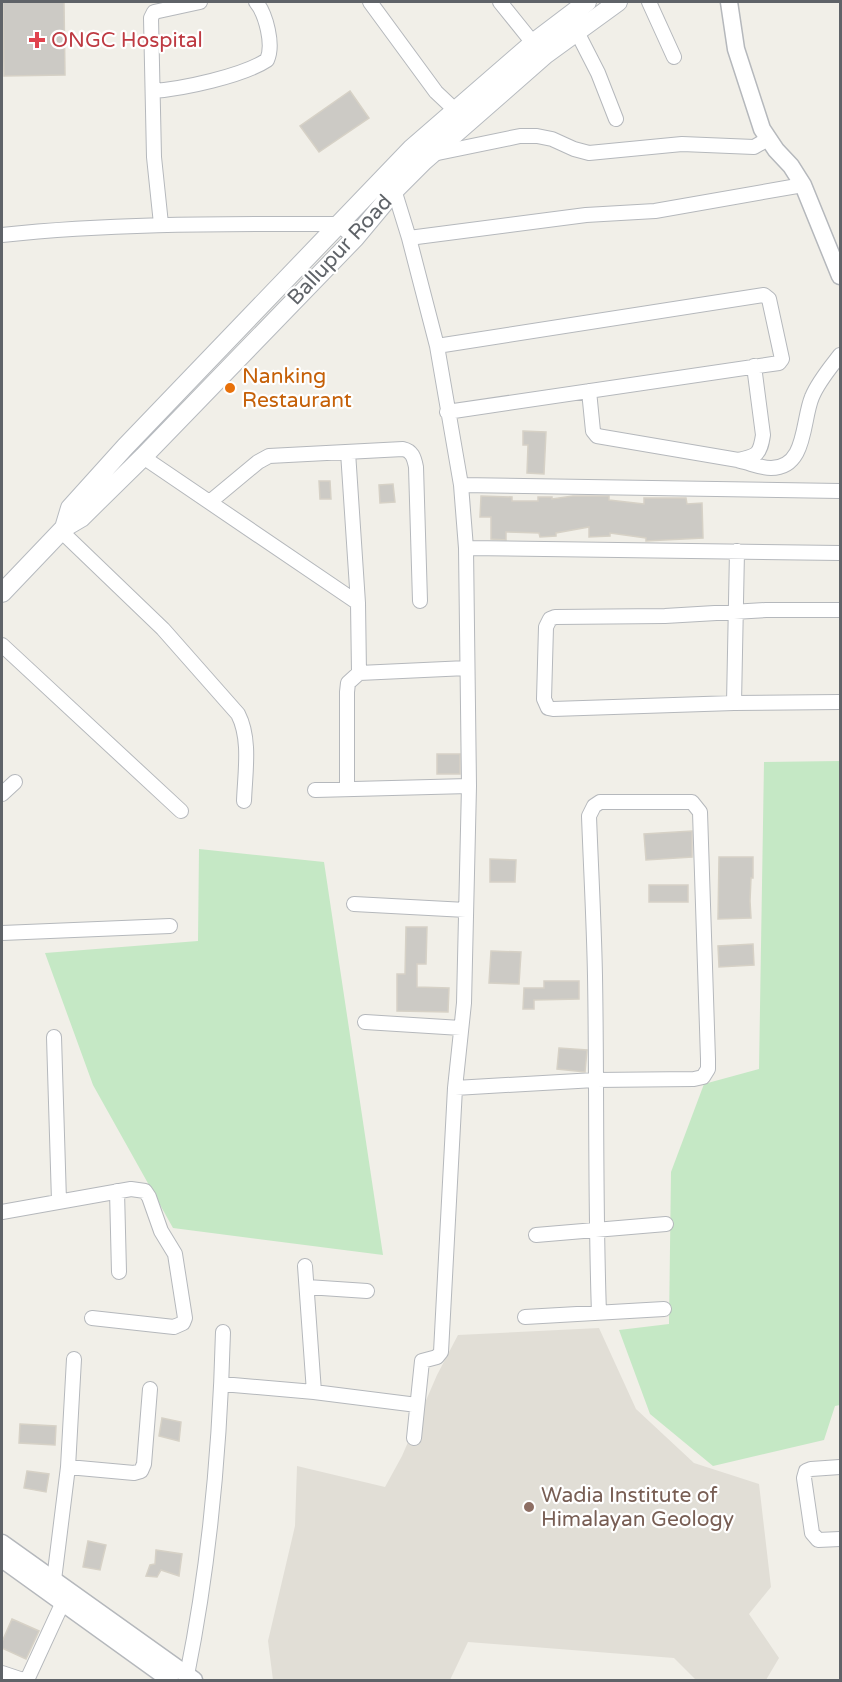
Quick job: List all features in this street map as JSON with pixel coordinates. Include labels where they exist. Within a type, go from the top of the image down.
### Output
[{"type":"main road","name":"Ballupur Road","points":[[76,513],[125,447],[412,148],[533,43],[587,2]]},
{"type":"main road","name":"Ballupur Road","points":[[76,513],[143,457],[355,238],[394,190],[431,154],[545,55],[618,2]]},
{"type":"main road","points":[[2,593],[76,513]]},
{"type":"street","points":[[161,224],[154,158],[150,27],[154,12],[200,2]]},
{"type":"street","points":[[153,91],[173,90],[232,74],[267,60],[270,54],[269,40],[263,14],[256,2]]},
{"type":"street","points":[[500,2],[533,43]]},
{"type":"street","points":[[649,2],[674,57]]},
{"type":"street","points":[[729,2],[736,49],[762,129],[803,185],[840,276]]},
{"type":"street","points":[[367,4],[436,92],[454,110]]},
{"type":"street","points":[[577,32],[598,73],[616,119]]},
{"type":"street","points":[[431,154],[520,136],[552,139],[589,153],[682,144],[754,147],[768,139]]},
{"type":"street","points":[[389,172],[437,346],[461,485],[466,548],[469,786],[464,1003],[455,1088],[441,1352],[437,1357],[422,1361],[414,1438]]},
{"type":"street","points":[[409,238],[586,215],[656,211],[803,185]]},
{"type":"street","points":[[2,236],[55,230],[161,224],[338,224],[355,238]]},
{"type":"street","points":[[437,346],[764,295],[770,299],[782,359],[779,363],[447,412]]},
{"type":"street","points":[[589,391],[593,431],[597,436],[774,468],[787,464],[796,455],[811,398],[840,355]]},
{"type":"street","points":[[738,460],[753,457],[758,452],[763,435],[754,366]]},
{"type":"street","points":[[210,501],[258,462],[269,456],[403,448],[413,454],[416,466],[420,601]]},
{"type":"street","points":[[348,452],[358,603],[359,673]]},
{"type":"street","points":[[143,457],[358,603]]},
{"type":"street","points":[[461,485],[840,491]]},
{"type":"street","points":[[62,530],[163,629],[238,714],[244,726],[246,740],[244,801]]},
{"type":"street","points":[[466,548],[840,553]]},
{"type":"street","points":[[734,703],[737,551]]},
{"type":"street","points":[[840,610],[555,617],[550,619],[546,627],[544,658],[544,699],[548,708],[840,702]]},
{"type":"street","points":[[2,645],[181,811]]},
{"type":"street","points":[[347,789],[348,683],[359,673],[467,668]]},
{"type":"street","points":[[2,794],[15,782]]},
{"type":"street","points":[[315,790],[469,786]]},
{"type":"street","points":[[455,1088],[595,1080],[703,1077],[708,1069],[700,812],[692,802],[600,802],[591,811],[595,1080],[596,1231],[599,1313]]},
{"type":"street","points":[[354,904],[466,910]]},
{"type":"street","points":[[2,933],[170,926]]},
{"type":"street","points":[[365,1022],[461,1028]]},
{"type":"street","points":[[54,1037],[59,1201]]},
{"type":"street","points":[[2,1212],[117,1191],[139,1189],[145,1191],[161,1231],[175,1254],[185,1318],[183,1323],[174,1327],[92,1318]]},
{"type":"street","points":[[117,1191],[119,1272]]},
{"type":"street","points":[[536,1235],[666,1224]]},
{"type":"street","points":[[306,1266],[314,1392]]},
{"type":"street","points":[[307,1287],[367,1291]]},
{"type":"street","points":[[525,1317],[664,1309]]},
{"type":"street","points":[[2,1543],[191,1678],[213,1512],[222,1384],[223,1332]]},
{"type":"street","points":[[54,1580],[68,1467],[74,1359]]},
{"type":"street","points":[[222,1384],[314,1392],[417,1405]]},
{"type":"street","points":[[68,1467],[141,1472],[144,1464],[150,1389]]},
{"type":"street","points":[[840,1467],[811,1469],[806,1471],[804,1478],[812,1533],[818,1540],[840,1539]]},
{"type":"street","points":[[2,1559],[170,1680]]},
{"type":"street","points":[[2,1673],[25,1680],[63,1602]]},
{"type":"shaded area","name":"Wadia Institute of Himalayan Geology","points":[[599,1328],[636,1409],[694,1463],[759,1484],[771,1587],[749,1614],[779,1658],[766,1680],[696,1680],[674,1658],[468,1642],[450,1680],[273,1680],[268,1641],[295,1526],[297,1466],[385,1487],[402,1456],[437,1375],[458,1335]]},
{"type":"green space","points":[[840,761],[840,1405],[835,1406],[824,1440],[713,1466],[650,1414],[619,1330],[669,1324],[671,1172],[704,1084],[759,1069],[764,762]]},
{"type":"green space","points":[[199,849],[324,862],[383,1255],[173,1228],[93,1085],[45,953],[198,941]]},
{"type":"building","points":[[3,2],[64,2],[65,75],[4,76]]},
{"type":"building","points":[[350,91],[369,118],[319,152],[300,126]]},
{"type":"building","points":[[523,431],[546,432],[544,474],[527,473],[528,445],[523,445]]},
{"type":"building","points":[[319,481],[330,481],[331,499],[320,499]]},
{"type":"building","points":[[393,484],[395,502],[380,503],[379,485]]},
{"type":"building","points":[[481,496],[512,497],[512,501],[538,501],[538,497],[552,497],[552,499],[573,496],[609,496],[609,500],[644,504],[644,498],[686,498],[687,504],[702,503],[703,538],[646,541],[646,538],[610,533],[610,536],[589,537],[589,527],[556,533],[556,536],[540,537],[539,533],[506,532],[506,540],[491,539],[491,517],[480,517]]},
{"type":"building","points":[[437,754],[460,754],[460,774],[437,774]]},
{"type":"building","points":[[692,831],[692,857],[646,860],[644,834]]},
{"type":"building","points":[[719,857],[753,857],[751,918],[718,919]]},
{"type":"building","points":[[490,859],[516,860],[515,882],[490,882]]},
{"type":"building","points":[[649,885],[688,885],[688,902],[649,902]]},
{"type":"building","points":[[406,927],[427,927],[426,964],[417,964],[417,987],[449,988],[448,1012],[397,1011],[397,974],[405,974]]},
{"type":"building","points":[[753,944],[754,965],[719,967],[718,946]]},
{"type":"building","points":[[491,951],[521,952],[519,984],[489,983]]},
{"type":"building","points":[[544,981],[579,981],[579,999],[534,1000],[534,1009],[523,1009],[524,988],[544,988]]},
{"type":"building","points":[[559,1048],[587,1050],[585,1072],[557,1069]]},
{"type":"building","points":[[162,1418],[181,1422],[179,1441],[159,1436]]},
{"type":"building","points":[[20,1424],[56,1426],[55,1445],[19,1443]]},
{"type":"building","points":[[27,1471],[49,1474],[46,1492],[24,1488]]},
{"type":"building","points":[[88,1541],[106,1545],[100,1570],[83,1567]]},
{"type":"building","points":[[156,1550],[182,1554],[179,1576],[161,1570],[157,1577],[146,1576],[150,1565],[155,1564]]},
{"type":"building","points":[[12,1619],[39,1631],[26,1659],[2,1648],[2,1642]]},
{"type":"place","name":"ONGC Hospital","points":[[37,40]]},
{"type":"place","name":"Nanking Restaurant","points":[[230,388]]},
{"type":"place","name":"Wadia Institute of Himalayan Geology","points":[[529,1507]]}]
